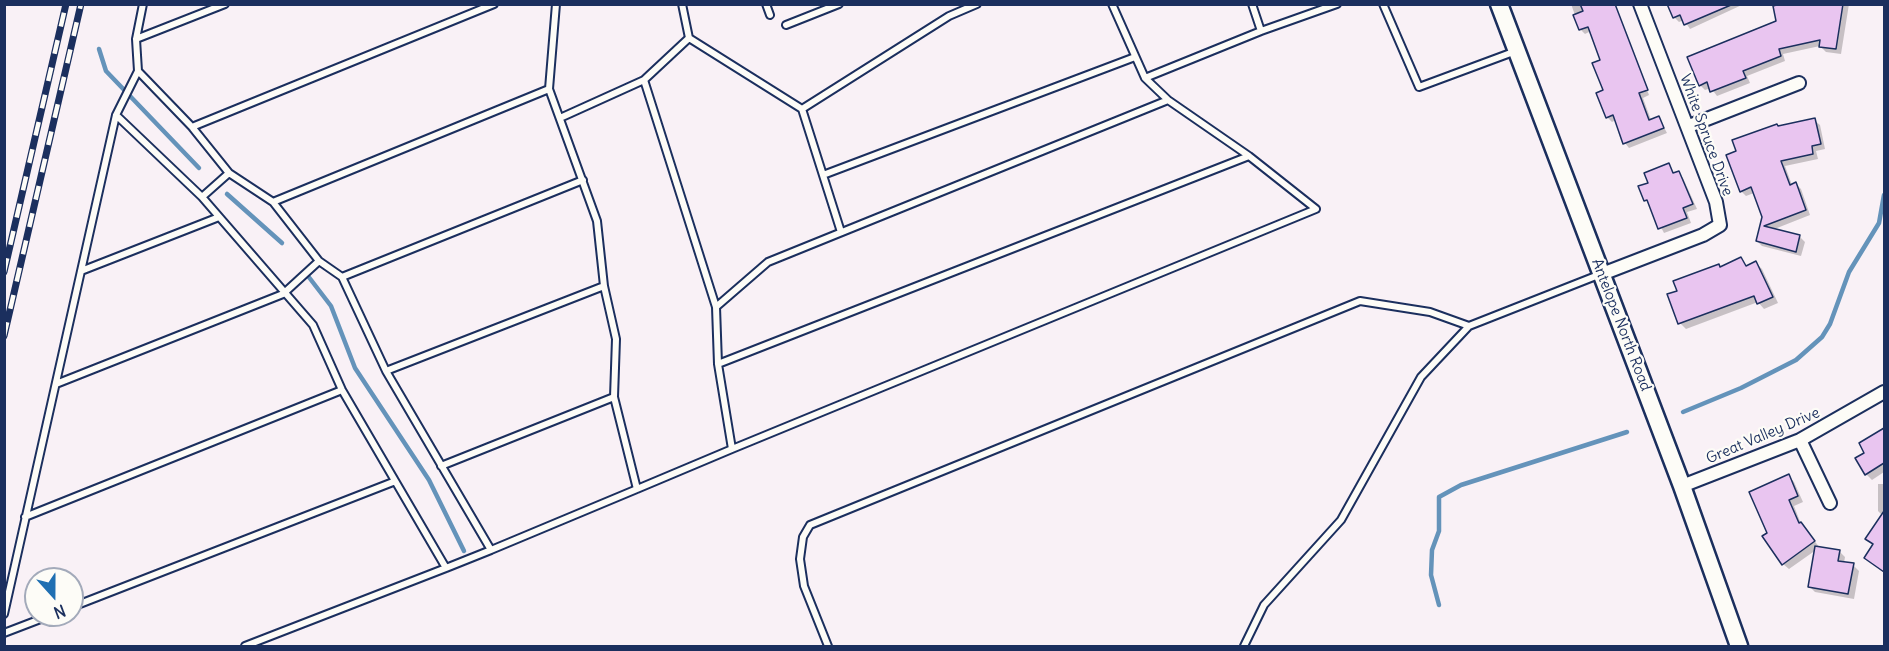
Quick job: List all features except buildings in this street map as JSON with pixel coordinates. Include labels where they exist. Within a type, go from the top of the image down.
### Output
[{"type":"main road","name":"Antelope North Road","points":[[1499,4],[1682,486],[1739,646]]},
{"type":"street","name":"White Spruce Drive","points":[[1602,274],[1703,235],[1720,225],[1716,202],[1689,126],[1640,4]]},
{"type":"street","points":[[1689,126],[1799,83]]},
{"type":"street","name":"Great Valley Drive","points":[[1682,486],[1800,440],[1884,392]]},
{"type":"street","points":[[1800,440],[1830,503]]},
{"type":"lane","points":[[4,614],[116,115],[138,71],[136,39],[143,4]]},
{"type":"lane","points":[[136,39],[225,4]]},
{"type":"lane","points":[[192,127],[494,4]]},
{"type":"lane","points":[[556,4],[549,89],[597,221],[603,286],[616,339],[614,397],[637,489]]},
{"type":"lane","points":[[682,4],[689,38],[802,108],[841,232]]},
{"type":"lane","points":[[766,4],[770,15]]},
{"type":"lane","points":[[786,25],[839,4]]},
{"type":"lane","points":[[802,108],[949,16],[977,4]]},
{"type":"lane","points":[[245,646],[491,550],[1316,209],[1249,156],[1168,100],[1145,78],[1112,4]]},
{"type":"lane","points":[[1252,4],[1261,31]]},
{"type":"lane","points":[[1145,78],[1261,31],[1337,4]]},
{"type":"lane","points":[[1383,4],[1419,87],[1517,51]]},
{"type":"lane","points":[[560,118],[644,80],[689,38]]},
{"type":"lane","points":[[823,175],[1135,57]]},
{"type":"lane","points":[[138,71],[192,127],[229,173],[273,202],[319,261],[342,277],[386,371],[491,550]]},
{"type":"lane","points":[[644,80],[716,307],[718,364],[732,449]]},
{"type":"lane","points":[[273,202],[549,89]]},
{"type":"lane","points":[[716,307],[768,262],[1168,100]]},
{"type":"lane","points":[[116,115],[202,197],[283,294],[313,325],[342,390],[393,482],[446,568]]},
{"type":"lane","points":[[718,364],[1249,156]]},
{"type":"lane","points":[[202,197],[229,173]]},
{"type":"lane","points":[[342,277],[583,180]]},
{"type":"lane","points":[[81,271],[219,218]]},
{"type":"lane","points":[[56,384],[283,294],[319,261]]},
{"type":"lane","points":[[1244,646],[1264,605],[1341,520],[1422,377],[1469,326],[1602,274]]},
{"type":"lane","points":[[386,371],[603,286]]},
{"type":"lane","points":[[828,646],[804,586],[800,559],[804,537],[810,525],[1360,301],[1430,312],[1469,326]]},
{"type":"lane","points":[[25,517],[342,390]]},
{"type":"lane","points":[[441,466],[614,397]]},
{"type":"lane","points":[[84,602],[393,482]]},
{"type":"lane","points":[[4,633],[24,625]]},
{"type":"waterway","points":[[99,49],[106,71],[199,168]]},
{"type":"waterway","points":[[227,194],[282,243]]},
{"type":"waterway","points":[[1683,412],[1741,388],[1796,360],[1822,337],[1830,324],[1849,272],[1879,223],[1884,195]]},
{"type":"waterway","points":[[308,276],[331,306],[355,368],[429,480],[464,551]]},
{"type":"waterway","points":[[1439,605],[1431,575],[1432,550],[1439,531],[1439,497],[1461,485],[1627,432]]},
{"type":"railway","points":[[4,272],[66,4]]},
{"type":"railway","points":[[4,336],[81,4]]}]
